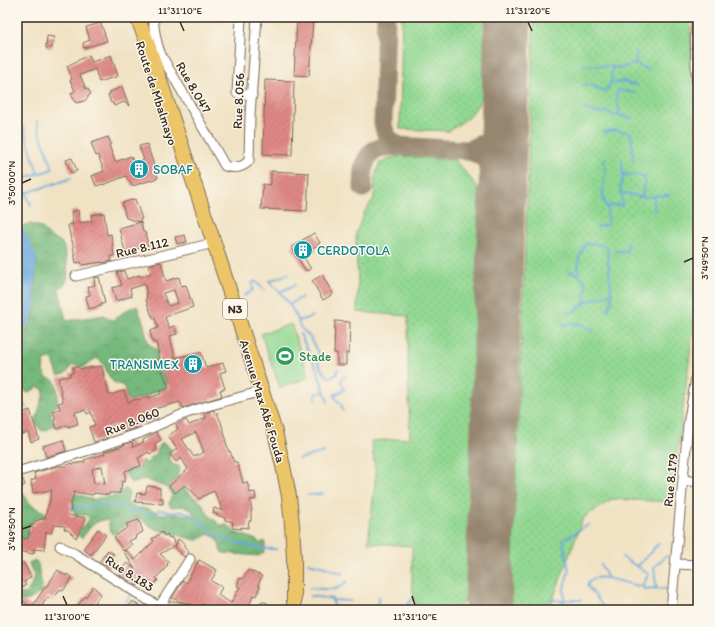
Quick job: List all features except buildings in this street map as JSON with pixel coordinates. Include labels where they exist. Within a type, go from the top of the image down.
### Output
[{"type":"highway","name":"Route de Mbalmayo","points":[[130,17],[140,41],[210,244],[276,465],[282,498],[287,559],[286,610]]},
{"type":"highway","name":"Avenue Max Abé Fouda","points":[[137,17],[146,39],[210,244],[275,432],[289,496],[294,558],[294,610]]},
{"type":"street","name":"Rue 8.047","points":[[153,17],[157,46],[161,55],[225,166]]},
{"type":"street","points":[[241,17],[237,93],[252,95]]},
{"type":"street","name":"Rue 8.056","points":[[225,166],[231,168],[244,166],[249,161],[250,115],[257,17]]},
{"type":"street","points":[[696,17],[696,78],[698,105]]},
{"type":"street","name":"Rue 8.112","points":[[76,276],[210,244]]},
{"type":"street","name":"Rue 8.179","points":[[671,610],[688,425],[697,369],[698,353]]},
{"type":"street","name":"Rue 8.060","points":[[17,472],[140,433],[181,415],[204,407],[255,394]]},
{"type":"street","points":[[683,480],[698,482]]},
{"type":"street","name":"Rue 8.183","points":[[60,546],[85,560],[158,608],[178,607],[190,610]]},
{"type":"street","points":[[158,608],[190,559]]},
{"type":"street","points":[[676,564],[698,565]]},
{"type":"shaded area","points":[[17,231],[30,260],[28,306],[17,310]]},
{"type":"green space","points":[[402,17],[488,17],[486,70],[481,101],[469,117],[449,131],[400,129]]},
{"type":"green space","points":[[534,17],[690,17],[698,168],[694,323],[671,502],[612,499],[583,518],[549,610],[511,610]]},
{"type":"green space","points":[[399,156],[455,160],[476,185],[482,202],[467,579],[465,599],[458,610],[415,610],[412,584],[412,546],[368,543],[376,474],[371,441],[410,438],[408,316],[357,312],[358,281],[356,233],[364,213],[374,198],[375,177],[379,164],[387,159]]},
{"type":"green space","points":[[31,224],[42,228],[49,236],[60,241],[63,245],[68,274],[66,283],[59,289],[66,321],[104,315],[113,320],[137,306],[144,325],[148,343],[157,350],[158,354],[156,362],[167,382],[165,389],[139,399],[136,398],[129,401],[124,387],[112,381],[103,364],[96,358],[84,367],[71,365],[68,372],[60,376],[58,375],[53,360],[48,360],[44,362],[43,371],[47,378],[54,380],[57,386],[58,396],[57,406],[51,411],[52,420],[55,425],[42,431],[36,421],[43,396],[43,389],[38,387],[27,393],[21,381],[17,382],[17,335],[24,331],[31,323],[35,307],[36,259],[22,231],[22,227],[24,225]]},
{"type":"green space","points":[[17,240],[24,260],[23,277],[17,291]]},
{"type":"green space","name":"Stade","points":[[291,324],[309,377],[280,388],[261,334]]},
{"type":"green space","points":[[161,443],[164,443],[171,449],[169,455],[171,463],[176,466],[178,465],[180,470],[177,475],[183,483],[186,491],[202,503],[208,514],[220,525],[228,525],[234,532],[257,540],[259,543],[263,541],[265,542],[265,551],[259,556],[223,553],[220,550],[217,538],[208,534],[196,540],[155,529],[139,518],[130,521],[117,532],[112,534],[108,520],[99,521],[92,525],[82,538],[79,536],[77,533],[89,520],[89,517],[87,515],[76,515],[73,509],[73,501],[68,496],[77,494],[94,500],[117,495],[125,488],[129,493],[127,503],[134,507],[148,509],[159,514],[191,516],[193,514],[193,511],[184,506],[173,507],[169,505],[172,495],[168,488],[144,479],[132,483],[124,470],[125,468],[130,470],[138,469],[141,466],[141,461],[143,460],[148,463],[150,458],[156,455]]},
{"type":"green space","points":[[17,490],[22,490],[25,497],[32,505],[46,514],[45,517],[36,518],[31,525],[27,526],[29,532],[27,538],[19,537],[17,540]]},
{"type":"green space","points":[[35,560],[38,564],[42,587],[40,593],[29,600],[20,601],[17,596],[17,590],[21,594],[26,594],[31,586],[34,576],[29,563]]},
{"type":"waterway","points":[[618,20],[632,17]]},
{"type":"waterway","points":[[635,64],[636,51]]},
{"type":"waterway","points":[[583,85],[591,85],[601,90],[607,90],[611,82],[612,67],[619,68],[635,64],[649,70]]},
{"type":"waterway","points":[[583,65],[612,66]]},
{"type":"waterway","points":[[611,82],[617,83],[624,81],[637,85]]},
{"type":"waterway","points":[[619,116],[616,96],[618,90],[635,93]]},
{"type":"waterway","points":[[584,109],[599,113],[608,112],[613,115],[632,119]]},
{"type":"waterway","points":[[17,164],[22,179],[53,169],[39,131],[37,121]]},
{"type":"waterway","points":[[23,127],[38,173]]},
{"type":"waterway","points":[[604,132],[615,130],[631,133],[634,162]]},
{"type":"waterway","points":[[597,227],[607,225],[608,223],[607,207],[603,195],[603,182],[606,173],[604,162],[605,158]]},
{"type":"waterway","points":[[607,207],[613,205],[622,206],[620,189],[623,178],[622,161]]},
{"type":"waterway","points":[[623,174],[645,176],[642,197]]},
{"type":"waterway","points":[[26,193],[72,178]]},
{"type":"waterway","points":[[17,180],[20,179],[31,205]]},
{"type":"waterway","points":[[621,193],[640,197],[669,195]]},
{"type":"waterway","points":[[654,197],[654,210]]},
{"type":"waterway","points":[[17,231],[30,260],[28,306],[24,320],[17,326]]},
{"type":"waterway","points":[[615,251],[627,251],[628,242]]},
{"type":"waterway","points":[[579,275],[578,265],[580,255],[585,245],[593,244],[607,247],[612,301],[608,309],[609,310]]},
{"type":"waterway","points":[[568,271],[579,275],[586,283],[586,303]]},
{"type":"waterway","points":[[289,274],[269,281],[286,300],[299,321],[301,328],[309,336],[318,352],[319,366],[322,370],[328,377],[331,377],[336,375],[338,369]]},
{"type":"waterway","points":[[244,296],[253,290],[252,283],[255,281],[265,291]]},
{"type":"waterway","points":[[280,292],[295,285]]},
{"type":"waterway","points":[[567,312],[573,312],[588,301],[612,293]]},
{"type":"waterway","points":[[290,304],[302,297]]},
{"type":"waterway","points":[[299,321],[313,316]]},
{"type":"waterway","points":[[562,325],[579,324],[593,331]]},
{"type":"waterway","points":[[300,334],[316,367],[328,402]]},
{"type":"waterway","points":[[343,411],[334,395],[344,390],[341,380],[342,377],[346,376]]},
{"type":"waterway","points":[[316,400],[315,394],[325,391]]},
{"type":"waterway","points":[[19,397],[26,408]]},
{"type":"waterway","points":[[298,459],[324,452]]},
{"type":"waterway","points":[[308,495],[323,494]]},
{"type":"waterway","points":[[70,508],[119,506],[127,510],[139,511],[147,515],[154,514],[160,510],[184,512],[196,518],[214,533],[227,539],[253,547],[276,549]]},
{"type":"waterway","points":[[581,600],[564,600],[564,587],[569,571],[563,540],[588,525]]},
{"type":"waterway","points":[[637,567],[659,543]]},
{"type":"waterway","points":[[656,588],[654,567],[666,556]]},
{"type":"waterway","points":[[622,557],[649,574],[642,586]]},
{"type":"waterway","points":[[308,563],[325,567],[343,574]]},
{"type":"waterway","points":[[601,565],[607,578]]},
{"type":"waterway","points":[[604,610],[587,585],[590,580],[596,578],[609,578],[642,586],[644,589],[667,589]]},
{"type":"waterway","points":[[310,588],[334,589],[339,588],[347,581]]},
{"type":"waterway","points":[[121,610],[131,594]]},
{"type":"waterway","points":[[310,596],[332,599]]},
{"type":"waterway","points":[[373,610],[380,599],[378,596]]},
{"type":"waterway","points":[[404,610],[412,599]]},
{"type":"waterway","points":[[550,599],[563,600],[563,610]]},
{"type":"waterway","points":[[336,610],[332,600],[351,601]]},
{"type":"waterway","points":[[380,610],[385,606],[387,610]]},
{"type":"taxiway","points":[[386,17],[383,123],[388,137],[399,146]]},
{"type":"taxiway","points":[[466,151],[486,142],[495,134],[505,118]]},
{"type":"taxiway","points":[[363,188],[363,170],[367,158],[373,151],[382,147],[399,146],[464,150],[472,152],[484,158],[492,168],[502,187]]},
{"type":"taxiway","points":[[478,610],[486,596],[489,581]]},
{"type":"runway","points":[[488,610],[508,17]]},
{"type":"place","name":"SOBAF","points":[[139,169]]},
{"type":"place","name":"CERDOTOLA","points":[[303,250]]},
{"type":"place","name":"Stade","points":[[285,356]]},
{"type":"place","name":"TRANSIMEX","points":[[193,364]]}]
